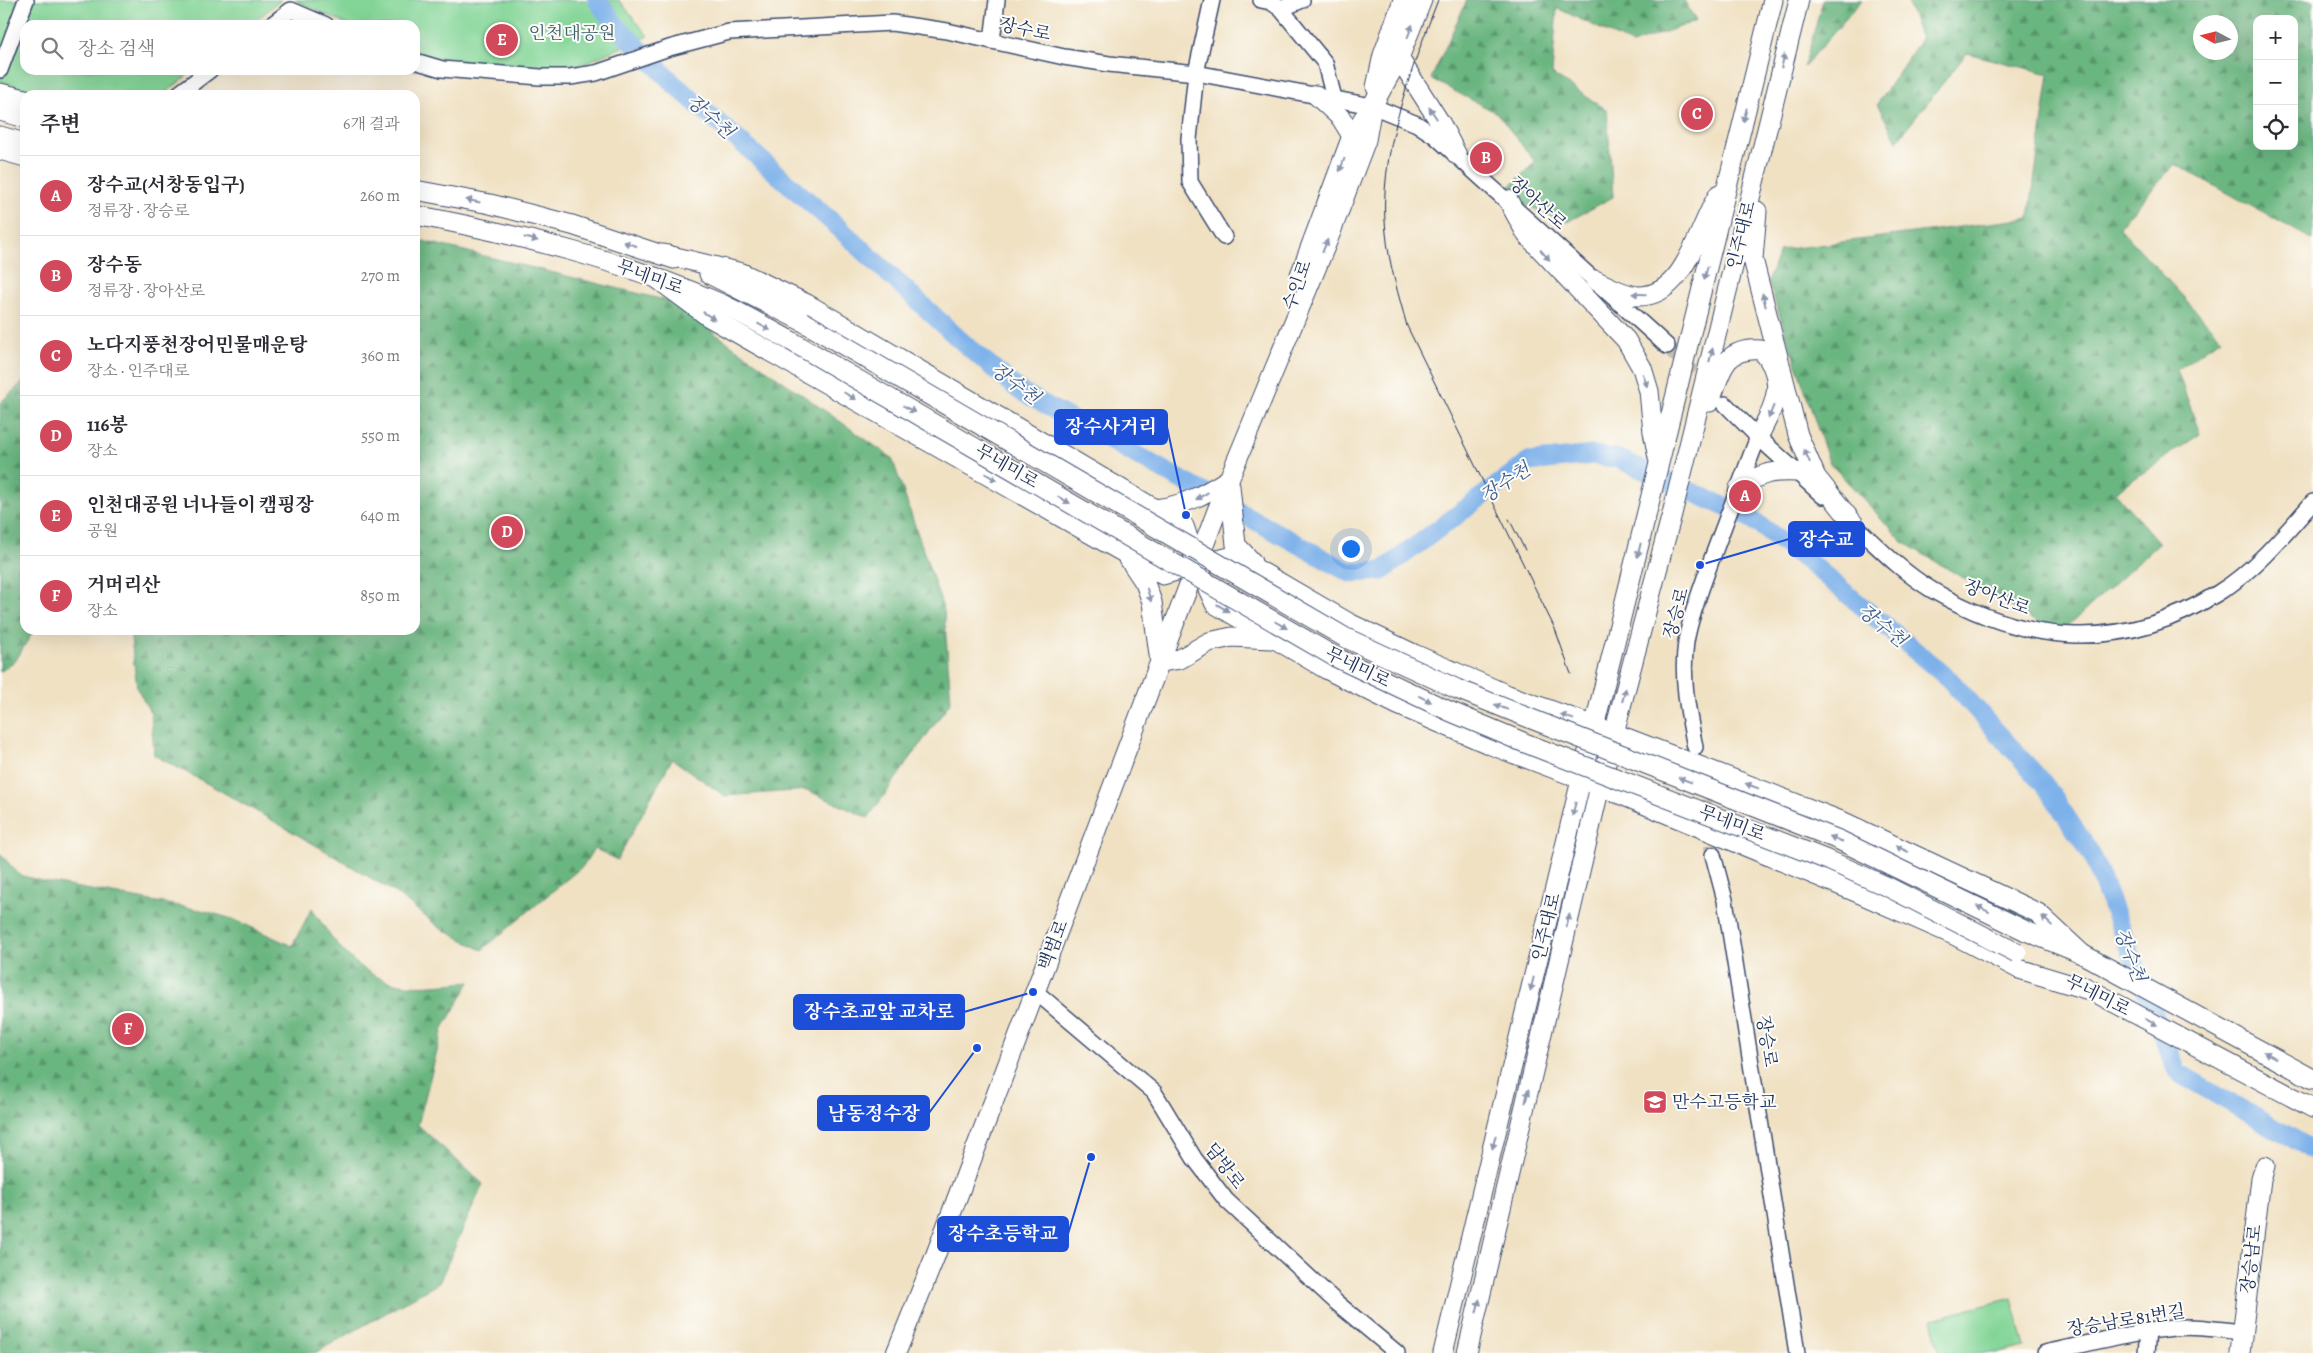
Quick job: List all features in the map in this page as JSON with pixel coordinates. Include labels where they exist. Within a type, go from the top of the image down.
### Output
[{"type":"main road","name":"수인로","points":[[1197,564],[1329,237],[1366,140],[1383,55],[1403,0]]},
{"type":"main road","name":"수인로","points":[[1232,475],[1296,285],[1352,136],[1372,106],[1399,58],[1422,0]]},
{"type":"main road","name":"인주대로","points":[[1443,1353],[1581,780],[1774,0]]},
{"type":"main road","name":"인주대로","points":[[1467,1353],[1600,786],[1673,510],[1798,0]]},
{"type":"main road","points":[[1399,58],[1441,124],[1457,155]]},
{"type":"main road","points":[[0,93],[20,98]]},
{"type":"main road","points":[[1325,96],[1352,136]]},
{"type":"main road","points":[[1775,96],[1754,231],[1753,259],[1798,435],[1816,477],[1854,524]]},
{"type":"main road","points":[[0,111],[20,117]]},
{"type":"main road","points":[[0,136],[20,142]]},
{"type":"main road","points":[[0,150],[20,156]]},
{"type":"main road","points":[[1595,280],[1625,293],[1638,296],[1660,290],[1671,284],[1680,273],[1710,208],[1729,180]]},
{"type":"main road","name":"무네미로","points":[[420,191],[490,204],[572,225],[663,254],[732,284],[802,321],[1346,638],[1457,689],[1525,717],[1839,840],[2026,931],[2082,954],[2313,1079]]},
{"type":"main road","points":[[1508,200],[1526,235],[1626,340],[1642,368],[1649,391],[1653,432],[1659,462]]},
{"type":"main road","name":"무네미로","points":[[420,216],[485,228],[567,248],[655,278],[725,306],[791,341],[1335,657],[1449,711],[1516,739],[1830,861],[1890,888],[2117,1004],[2313,1108]]},
{"type":"main road","points":[[663,254],[742,273],[807,304],[1164,508],[1184,526],[1197,564],[1215,604],[1326,669],[1398,704],[1491,745],[1600,786],[1856,892],[1956,936],[2019,969],[2092,991]]},
{"type":"main road","points":[[655,278],[709,317],[1163,575],[1197,564],[1234,556],[1349,623],[1508,696],[1595,728],[1614,733],[1844,822],[2038,913],[2082,954]]},
{"type":"main road","points":[[1683,470],[1725,364],[1734,353],[1746,349],[1761,350],[1769,358],[1778,390],[1772,411],[1758,437]]},
{"type":"main road","points":[[1737,493],[1760,474],[1781,471],[1797,472]]},
{"type":"main road","points":[[1164,508],[1193,501],[1232,475]]},
{"type":"main road","points":[[1232,475],[1236,545],[1259,570]]},
{"type":"main road","points":[[1125,553],[1145,583],[1152,602],[1160,662],[1180,659],[1209,642],[1232,637],[1275,639]]},
{"type":"main road","name":"백범로","points":[[896,1353],[938,1250],[1197,564]]},
{"type":"main road","name":"장승남로","points":[[2240,1353],[2261,1180],[2265,1166]]},
{"type":"street","points":[[0,70],[26,0]]},
{"type":"street","points":[[992,41],[997,0]]},
{"type":"street","points":[[1212,0],[1196,73],[1189,138],[1190,182],[1224,237]]},
{"type":"street","points":[[1261,0],[1271,2],[1281,9],[1325,63],[1325,96]]},
{"type":"street","points":[[1281,9],[1302,0]]},
{"type":"street","points":[[275,20],[287,5],[316,20]]},
{"type":"street","name":"장수로","points":[[420,62],[442,69],[540,77],[570,77],[596,73],[668,48],[729,32],[892,23],[947,31],[1100,63],[1196,73],[1372,106]]},
{"type":"street","points":[[183,90],[203,75]]},
{"type":"street","name":"장아산로","points":[[1372,106],[1418,124],[1457,155],[1667,346]]},
{"type":"street","name":"장아산로","points":[[1725,404],[1758,437],[1893,560],[1931,589],[1978,613],[2014,627],[2058,635],[2105,635],[2136,629],[2175,616],[2219,593],[2248,569],[2313,502]]},
{"type":"street","name":"장승로","points":[[1695,747],[1688,715],[1684,678],[1686,642],[1694,611],[1758,437]]},
{"type":"street","name":"장승로","points":[[1713,855],[1726,900],[1796,1353]]},
{"type":"street","name":"담방로","points":[[1036,992],[1154,1092],[1194,1158],[1226,1200],[1337,1303],[1397,1353]]},
{"type":"street","name":"장승남로81번길","points":[[2045,1353],[2148,1332],[2192,1327],[2243,1332]]},
{"type":"street","points":[[2146,1353],[2148,1332]]},
{"type":"green space","points":[[0,0],[281,0],[256,20],[20,20],[20,75],[188,75],[169,90],[30,90],[0,81]]},
{"type":"green space","name":"인천대공원","points":[[294,0],[619,0],[648,36],[580,65],[563,67],[430,62],[420,57],[420,20],[338,20]]},
{"type":"green space","points":[[1467,0],[1684,0],[1696,21],[1632,44],[1557,8],[1552,74],[1607,110],[1613,197],[1567,222],[1501,195],[1535,162],[1497,113],[1431,79]]},
{"type":"green space","points":[[1823,0],[1862,0],[1804,67]]},
{"type":"green space","points":[[1907,0],[2313,0],[2313,240],[2175,164],[2119,227],[2221,338],[2177,370],[2200,434],[2115,492],[2159,543],[2058,635],[1903,542],[1829,462],[1768,281],[1780,250],[2029,218],[2049,74],[1967,53],[1897,141],[1877,104],[1921,39]]},
{"type":"green space","points":[[420,240],[669,301],[892,458],[944,611],[951,701],[868,818],[807,790],[725,796],[672,759],[617,860],[594,848],[584,865],[482,950],[440,928],[394,892],[324,850],[154,755],[151,714],[137,688],[131,635],[420,635]]},
{"type":"green space","points":[[20,385],[20,635],[31,635],[16,660],[0,672],[0,403]]},
{"type":"green space","points":[[0,854],[20,875],[41,881],[201,910],[233,919],[292,946],[312,908],[348,956],[372,974],[385,980],[408,985],[470,982],[443,1028],[418,1125],[483,1184],[439,1283],[315,1353],[0,1353]]},
{"type":"green space","points":[[2012,1298],[2025,1347],[2000,1353],[1940,1353],[1932,1319]]},
{"type":"waterway","name":"장수천","points":[[597,0],[614,23],[674,84],[838,227],[959,339],[1020,391],[1350,573],[1382,571],[1528,462],[1593,455],[1619,459],[1752,519],[1816,568],[1949,679],[2045,785],[2092,855],[2177,1072],[2313,1150]]},
{"type":"tunnel","points":[[1667,346],[1710,389]]},
{"type":"tunnel","points":[[1700,777],[1713,855]]},
{"type":"tram line","points":[[1438,0],[1407,84],[1391,144],[1385,204],[1389,257],[1407,326],[1555,629],[1571,674]]},
{"type":"tram line","points":[[1509,519],[1525,550]]},
{"type":"place","name":"인천대공원 너나들이 캠핑장","points":[[502,40]]},
{"type":"place","name":"노다지풍천장어민물매운탕","points":[[1697,114]]},
{"type":"place","name":"장수동","points":[[1486,158]]},
{"type":"place","name":"장수교(서창동입구)","points":[[1745,496]]},
{"type":"place","name":"장수사거리","points":[[1186,515]]},
{"type":"place","name":"116봉","points":[[507,532]]},
{"type":"place","name":"장수교","points":[[1700,565]]},
{"type":"place","name":"장수초교앞 교차로","points":[[1033,992]]},
{"type":"place","name":"거머리산","points":[[128,1029]]},
{"type":"place","name":"남동정수장","points":[[977,1048]]},
{"type":"place","name":"만수고등학교","points":[[1655,1102]]},
{"type":"place","name":"장수초등학교","points":[[1091,1157]]}]
